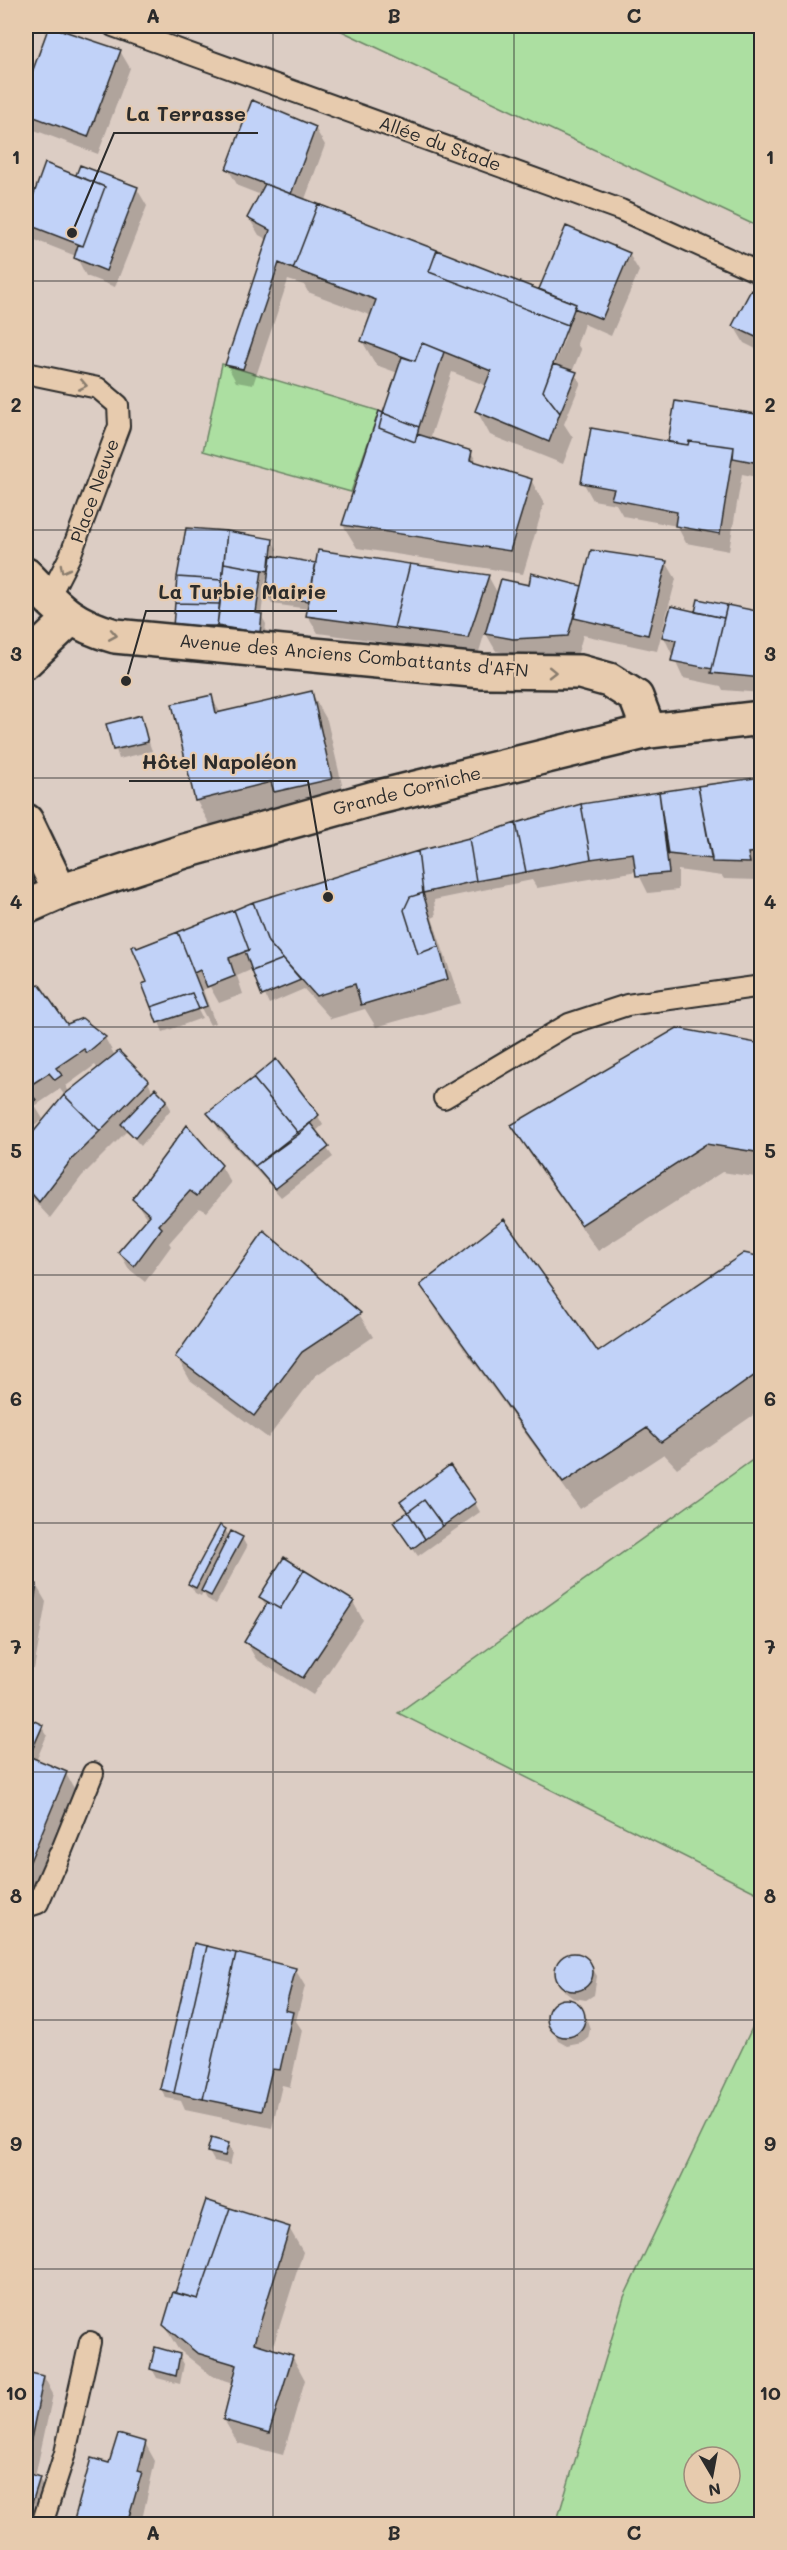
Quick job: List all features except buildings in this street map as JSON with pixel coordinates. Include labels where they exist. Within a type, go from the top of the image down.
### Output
[{"type":"main road","points":[[26,661],[40,593]]},
{"type":"main road","name":"Avenue des Anciens Combattants d'AFN","points":[[40,593],[91,630],[115,636],[482,670],[580,672],[609,680],[636,698],[649,731]]},
{"type":"main road","name":"Grande Corniche","points":[[26,907],[60,892],[185,852],[335,809],[649,731],[762,718]]},
{"type":"main road","points":[[26,821],[60,892]]},
{"type":"lane","name":"Allée du Stade","points":[[113,26],[621,210],[762,274]]},
{"type":"lane","name":"Place Neuve","points":[[26,373],[98,388],[118,405],[119,426],[70,556],[40,593]]},
{"type":"lane","points":[[444,1098],[569,1024],[627,1005],[762,986]]},
{"type":"lane","points":[[72,1825],[93,1773]]},
{"type":"lane","points":[[26,1906],[38,1904],[89,1783],[54,1867]]},
{"type":"lane","points":[[42,2524],[65,2453],[90,2342]]},
{"type":"green space","points":[[331,26],[761,26],[761,228]]},
{"type":"green space","points":[[222,364],[379,411],[351,492],[203,451]]},
{"type":"green space","points":[[761,1454],[761,1895],[398,1713]]},
{"type":"green space","points":[[761,2009],[761,2524],[556,2524],[624,2297]]},
{"type":"place","name":"La Terrasse","points":[[72,233]]},
{"type":"place","name":"La Turbie Mairie","points":[[126,681]]},
{"type":"place","name":"Hôtel Napoléon","points":[[328,897]]}]
